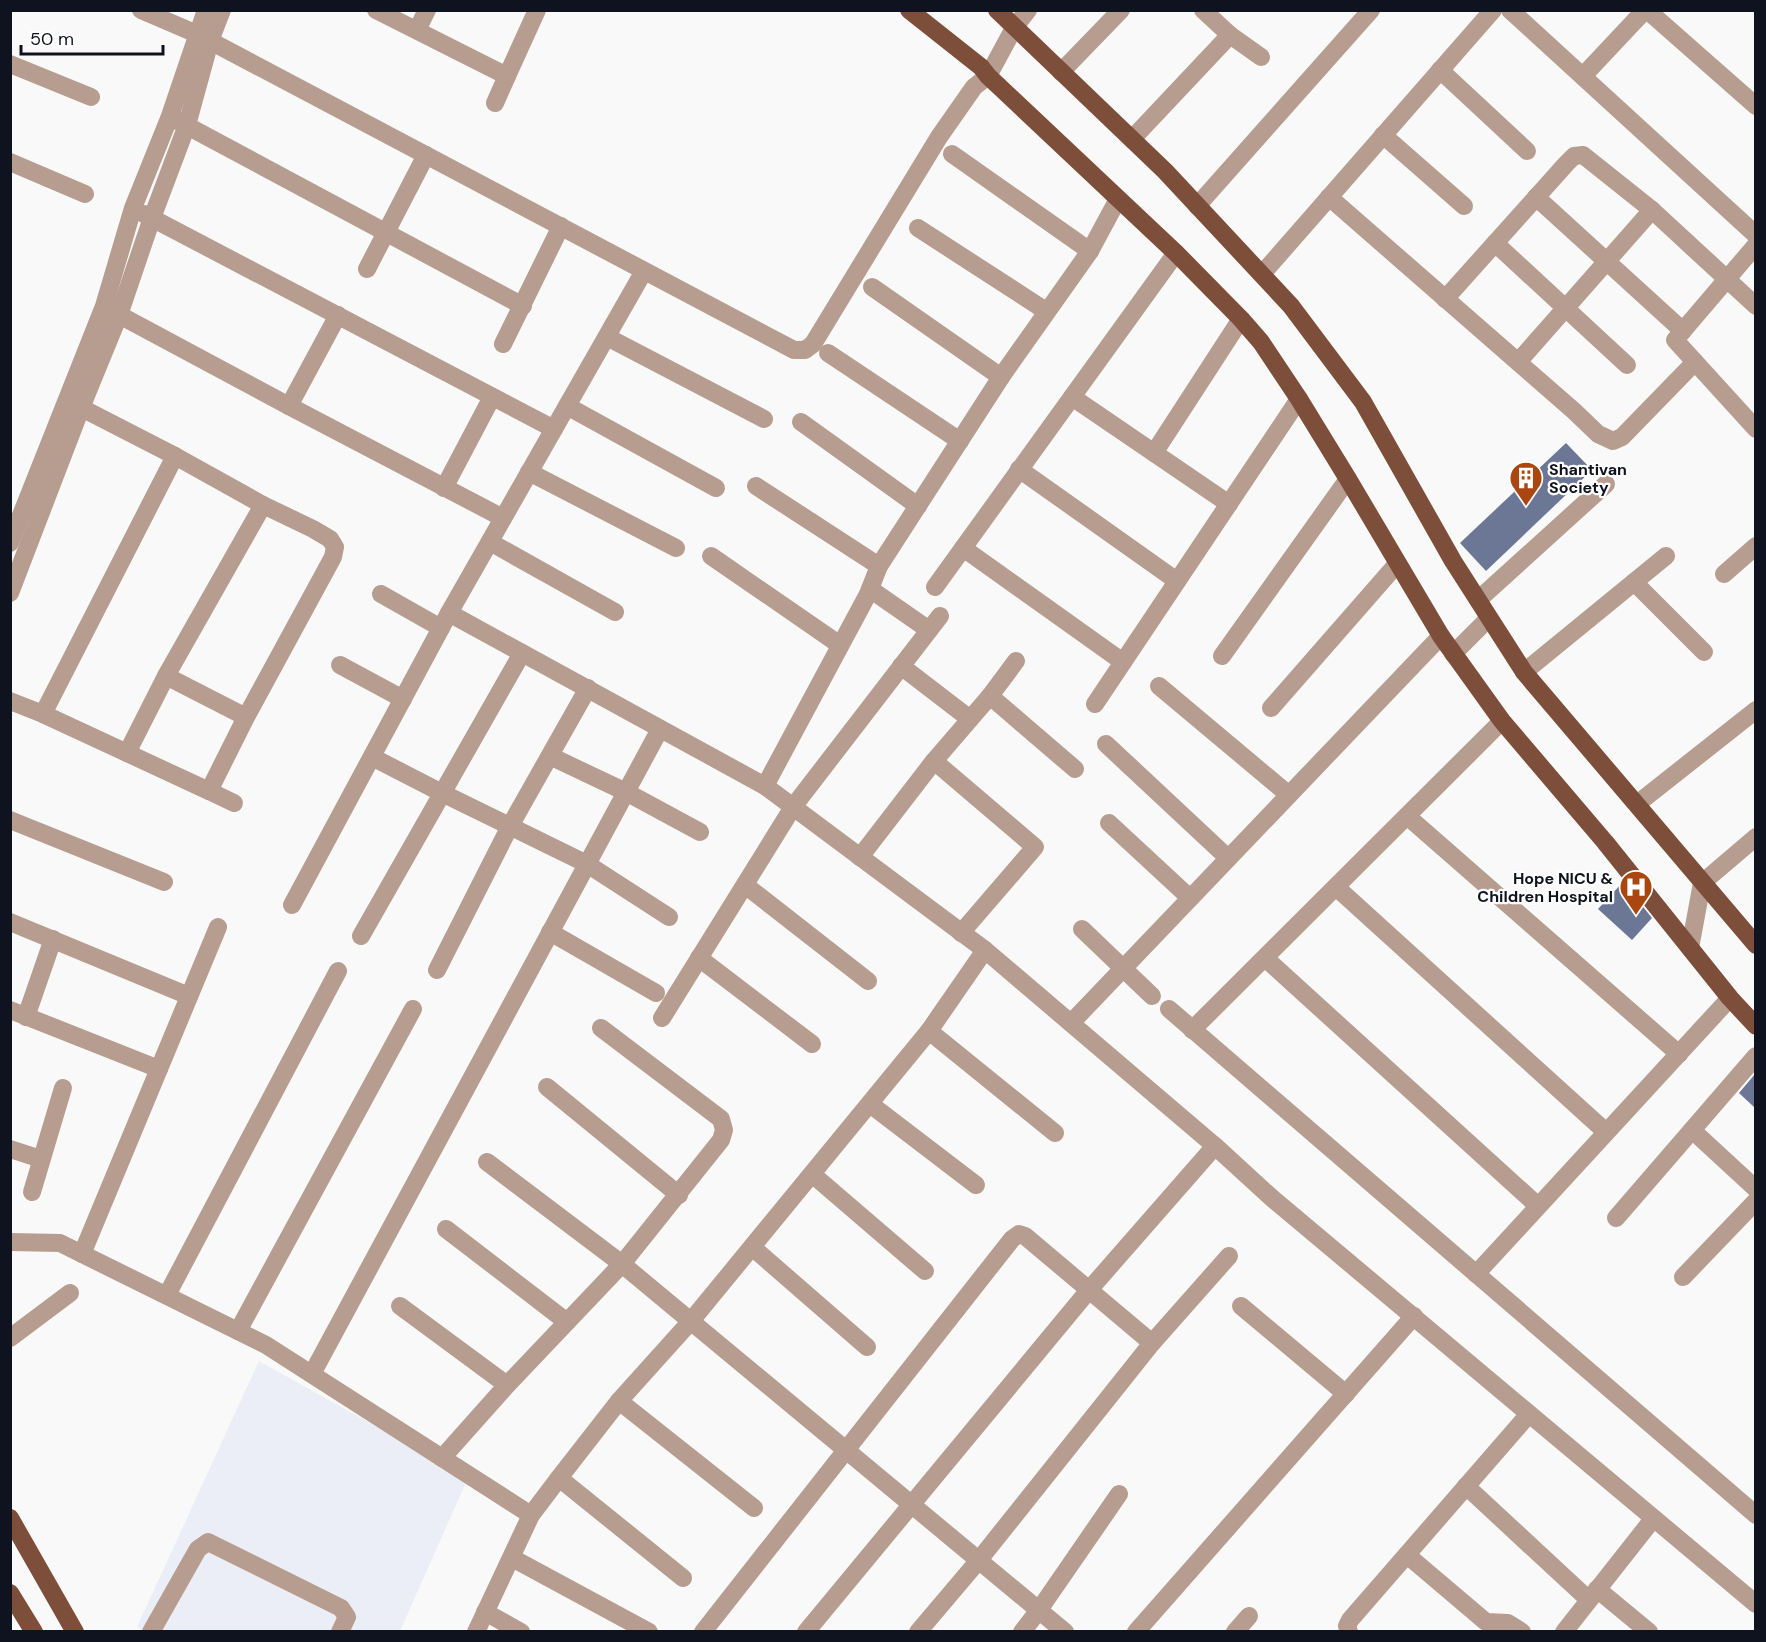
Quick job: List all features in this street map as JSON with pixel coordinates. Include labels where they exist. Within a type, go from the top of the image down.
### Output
[{"type":"main road","points":[[909,10],[1176,253],[1261,342],[1348,479],[1441,636],[1502,721],[1605,842],[1755,1026]]},
{"type":"main road","points":[[1007,17],[1197,206],[1291,306],[1363,402],[1453,561],[1524,672],[1755,945]]},
{"type":"main road","points":[[10,1518],[75,1632]]},
{"type":"main road","points":[[10,1593],[34,1632]]},
{"type":"street","points":[[141,10],[204,37],[794,350],[805,350],[813,344],[939,137],[981,77],[1007,17],[1028,10]]},
{"type":"street","points":[[10,593],[74,405],[111,311],[152,218],[187,125],[204,37],[206,10]]},
{"type":"street","points":[[111,311],[133,208],[204,37],[222,10]]},
{"type":"street","points":[[376,10],[507,76]]},
{"type":"street","points":[[417,30],[427,10]]},
{"type":"street","points":[[495,103],[537,10]]},
{"type":"street","points":[[1061,72],[1121,10]]},
{"type":"street","points":[[1203,10],[1260,57]]},
{"type":"street","points":[[1197,206],[1371,10]]},
{"type":"street","points":[[1262,274],[1493,10]]},
{"type":"street","points":[[1510,10],[1755,235]]},
{"type":"street","points":[[1583,76],[1646,10],[1755,106]]},
{"type":"street","points":[[1132,140],[1230,34]]},
{"type":"street","points":[[10,64],[91,97]]},
{"type":"street","points":[[1440,70],[1527,151]]},
{"type":"street","points":[[170,116],[523,306]]},
{"type":"street","points":[[1383,135],[1464,206]]},
{"type":"street","points":[[952,154],[1090,251]]},
{"type":"street","points":[[367,269],[426,155]]},
{"type":"street","points":[[1445,298],[1574,156],[1583,155],[1652,210],[1755,306]]},
{"type":"street","points":[[10,162],[85,194]]},
{"type":"street","points":[[1329,197],[1598,434],[1613,441],[1622,437],[1695,362]]},
{"type":"street","points":[[1536,197],[1683,331]]},
{"type":"street","points":[[765,786],[870,589],[879,566],[1001,377],[1090,251],[1118,199]]},
{"type":"street","points":[[133,208],[554,429]]},
{"type":"street","points":[[1518,362],[1652,210]]},
{"type":"street","points":[[503,344],[561,226]]},
{"type":"street","points":[[918,228],[1046,311]]},
{"type":"street","points":[[1495,243],[1627,366]]},
{"type":"street","points":[[1755,245],[1675,340],[1755,429]]},
{"type":"street","points":[[935,587],[1176,253]]},
{"type":"street","points":[[292,905],[445,620],[644,270]]},
{"type":"street","points":[[872,287],[1001,377]]},
{"type":"street","points":[[111,311],[503,518]]},
{"type":"street","points":[[289,406],[338,315]]},
{"type":"street","points":[[1154,453],[1241,319]]},
{"type":"street","points":[[607,337],[764,419]]},
{"type":"street","points":[[828,353],[960,441]]},
{"type":"street","points":[[444,488],[492,397]]},
{"type":"street","points":[[1072,397],[1229,504]]},
{"type":"street","points":[[1095,704],[1299,399]]},
{"type":"street","points":[[74,405],[313,529],[330,539],[334,547],[333,556],[246,717],[209,791]]},
{"type":"street","points":[[10,543],[14,524],[74,405]]},
{"type":"street","points":[[567,406],[716,488]]},
{"type":"street","points":[[801,422],[918,506]]},
{"type":"street","points":[[43,714],[175,456]]},
{"type":"street","points":[[1019,470],[1177,581]]},
{"type":"street","points":[[529,472],[676,548]]},
{"type":"street","points":[[1222,656],[1348,479]]},
{"type":"street","points":[[1478,600],[1606,484]]},
{"type":"street","points":[[756,486],[879,566]]},
{"type":"street","points":[[127,753],[166,676],[263,505]]},
{"type":"street","points":[[490,542],[615,612]]},
{"type":"street","points":[[1724,573],[1755,546]]},
{"type":"street","points":[[963,548],[1123,662]]},
{"type":"street","points":[[1524,672],[1666,555]]},
{"type":"street","points":[[711,556],[840,645]]},
{"type":"street","points":[[1271,708],[1397,564]]},
{"type":"street","points":[[1634,582],[1704,652]]},
{"type":"street","points":[[662,1018],[793,807],[935,623],[870,589]]},
{"type":"street","points":[[381,594],[522,653],[765,786],[985,950],[1215,1146],[1273,1199],[1755,1604]]},
{"type":"street","points":[[1454,654],[1489,618]]},
{"type":"street","points":[[1071,1023],[1441,636]]},
{"type":"street","points":[[361,936],[522,653]]},
{"type":"street","points":[[860,857],[934,761],[990,696],[1016,661]]},
{"type":"street","points":[[340,665],[403,699]]},
{"type":"street","points":[[901,666],[970,719]]},
{"type":"street","points":[[166,676],[246,717]]},
{"type":"street","points":[[1159,686],[1289,795]]},
{"type":"street","points":[[437,970],[510,826],[588,688]]},
{"type":"street","points":[[990,696],[1075,769]]},
{"type":"street","points":[[10,701],[43,714],[234,803]]},
{"type":"street","points":[[1637,804],[1755,710]]},
{"type":"street","points":[[1192,1030],[1502,721]]},
{"type":"street","points":[[312,1374],[660,729]]},
{"type":"street","points":[[1106,744],[1228,858]]},
{"type":"street","points":[[550,756],[626,792],[700,832]]},
{"type":"street","points":[[372,757],[587,864],[669,917]]},
{"type":"street","points":[[934,761],[1035,847],[961,933]]},
{"type":"street","points":[[1407,816],[1678,1054]]},
{"type":"street","points":[[10,820],[164,882]]},
{"type":"street","points":[[1109,823],[1190,898]]},
{"type":"street","points":[[1690,948],[1702,883],[1755,837]]},
{"type":"street","points":[[745,885],[868,981]]},
{"type":"street","points":[[1336,887],[1606,1132]]},
{"type":"street","points":[[10,922],[189,996]]},
{"type":"street","points":[[82,1254],[218,927]]},
{"type":"street","points":[[1082,929],[1152,996]]},
{"type":"street","points":[[550,932],[656,993]]},
{"type":"street","points":[[53,939],[18,1014],[159,1069]]},
{"type":"street","points":[[476,1632],[531,1515],[619,1401],[691,1321],[929,1031],[985,950]]},
{"type":"street","points":[[699,958],[812,1044]]},
{"type":"street","points":[[1265,958],[1538,1206]]},
{"type":"street","points":[[166,1295],[338,971]]},
{"type":"street","points":[[1476,1274],[1730,998]]},
{"type":"street","points":[[238,1331],[413,1009]]},
{"type":"street","points":[[1169,1010],[1755,1515]]},
{"type":"street","points":[[442,1458],[507,1384],[622,1264],[721,1140],[724,1130],[721,1119],[601,1028]]},
{"type":"street","points":[[929,1031],[1055,1133]]},
{"type":"street","points":[[1616,1218],[1755,1056]]},
{"type":"street","points":[[547,1087],[679,1195]]},
{"type":"street","points":[[32,1192],[63,1088]]},
{"type":"street","points":[[870,1104],[976,1185]]},
{"type":"street","points":[[1683,1277],[1755,1199],[1692,1130]]},
{"type":"street","points":[[806,1632],[1089,1290],[1215,1146]]},
{"type":"street","points":[[10,1149],[41,1159]]},
{"type":"street","points":[[487,1162],[622,1264],[1065,1632]]},
{"type":"street","points":[[812,1174],[925,1271]]},
{"type":"street","points":[[446,1229],[567,1322]]},
{"type":"street","points":[[703,1632],[1012,1239],[1019,1234],[1025,1236],[1152,1343]]},
{"type":"street","points":[[10,1242],[60,1243],[266,1345],[531,1515]]},
{"type":"street","points":[[752,1247],[867,1347]]},
{"type":"street","points":[[918,1632],[979,1560],[1152,1343],[1229,1256]]},
{"type":"street","points":[[10,1338],[70,1293]]},
{"type":"street","points":[[400,1306],[507,1384]]},
{"type":"street","points":[[1241,1306],[1346,1394]]},
{"type":"street","points":[[1136,1632],[1414,1316]]},
{"type":"street","points":[[619,1401],[754,1508]]},
{"type":"street","points":[[1349,1632],[1347,1626],[1350,1620],[1529,1414]]},
{"type":"street","points":[[559,1478],[683,1578]]},
{"type":"street","points":[[1466,1486],[1593,1594],[1649,1632]]},
{"type":"street","points":[[1022,1632],[1119,1494]]},
{"type":"street","points":[[1564,1632],[1653,1519]]},
{"type":"street","points":[[155,1630],[198,1550],[208,1542],[341,1608],[347,1617],[340,1632]]},
{"type":"street","points":[[1407,1555],[1486,1622],[1508,1623],[1522,1632]]},
{"type":"street","points":[[512,1558],[649,1632]]},
{"type":"street","points":[[485,1612],[521,1632]]},
{"type":"street","points":[[1235,1632],[1249,1616]]},
{"type":"shaded area","points":[[259,1361],[468,1478],[400,1631],[145,1632],[137,1627]]},
{"type":"building","name":"Shantivan Society","points":[[1566,443],[1592,470],[1486,571],[1460,543]]},
{"type":"building","points":[[1623,882],[1652,918],[1632,940],[1598,909]]},
{"type":"building","points":[[1755,1074],[1755,1108],[1739,1093]]},
{"type":"place","name":"Shantivan Society","points":[[1526,507]]},
{"type":"place","name":"Hope NICU & Children Hospital","points":[[1636,916]]}]
